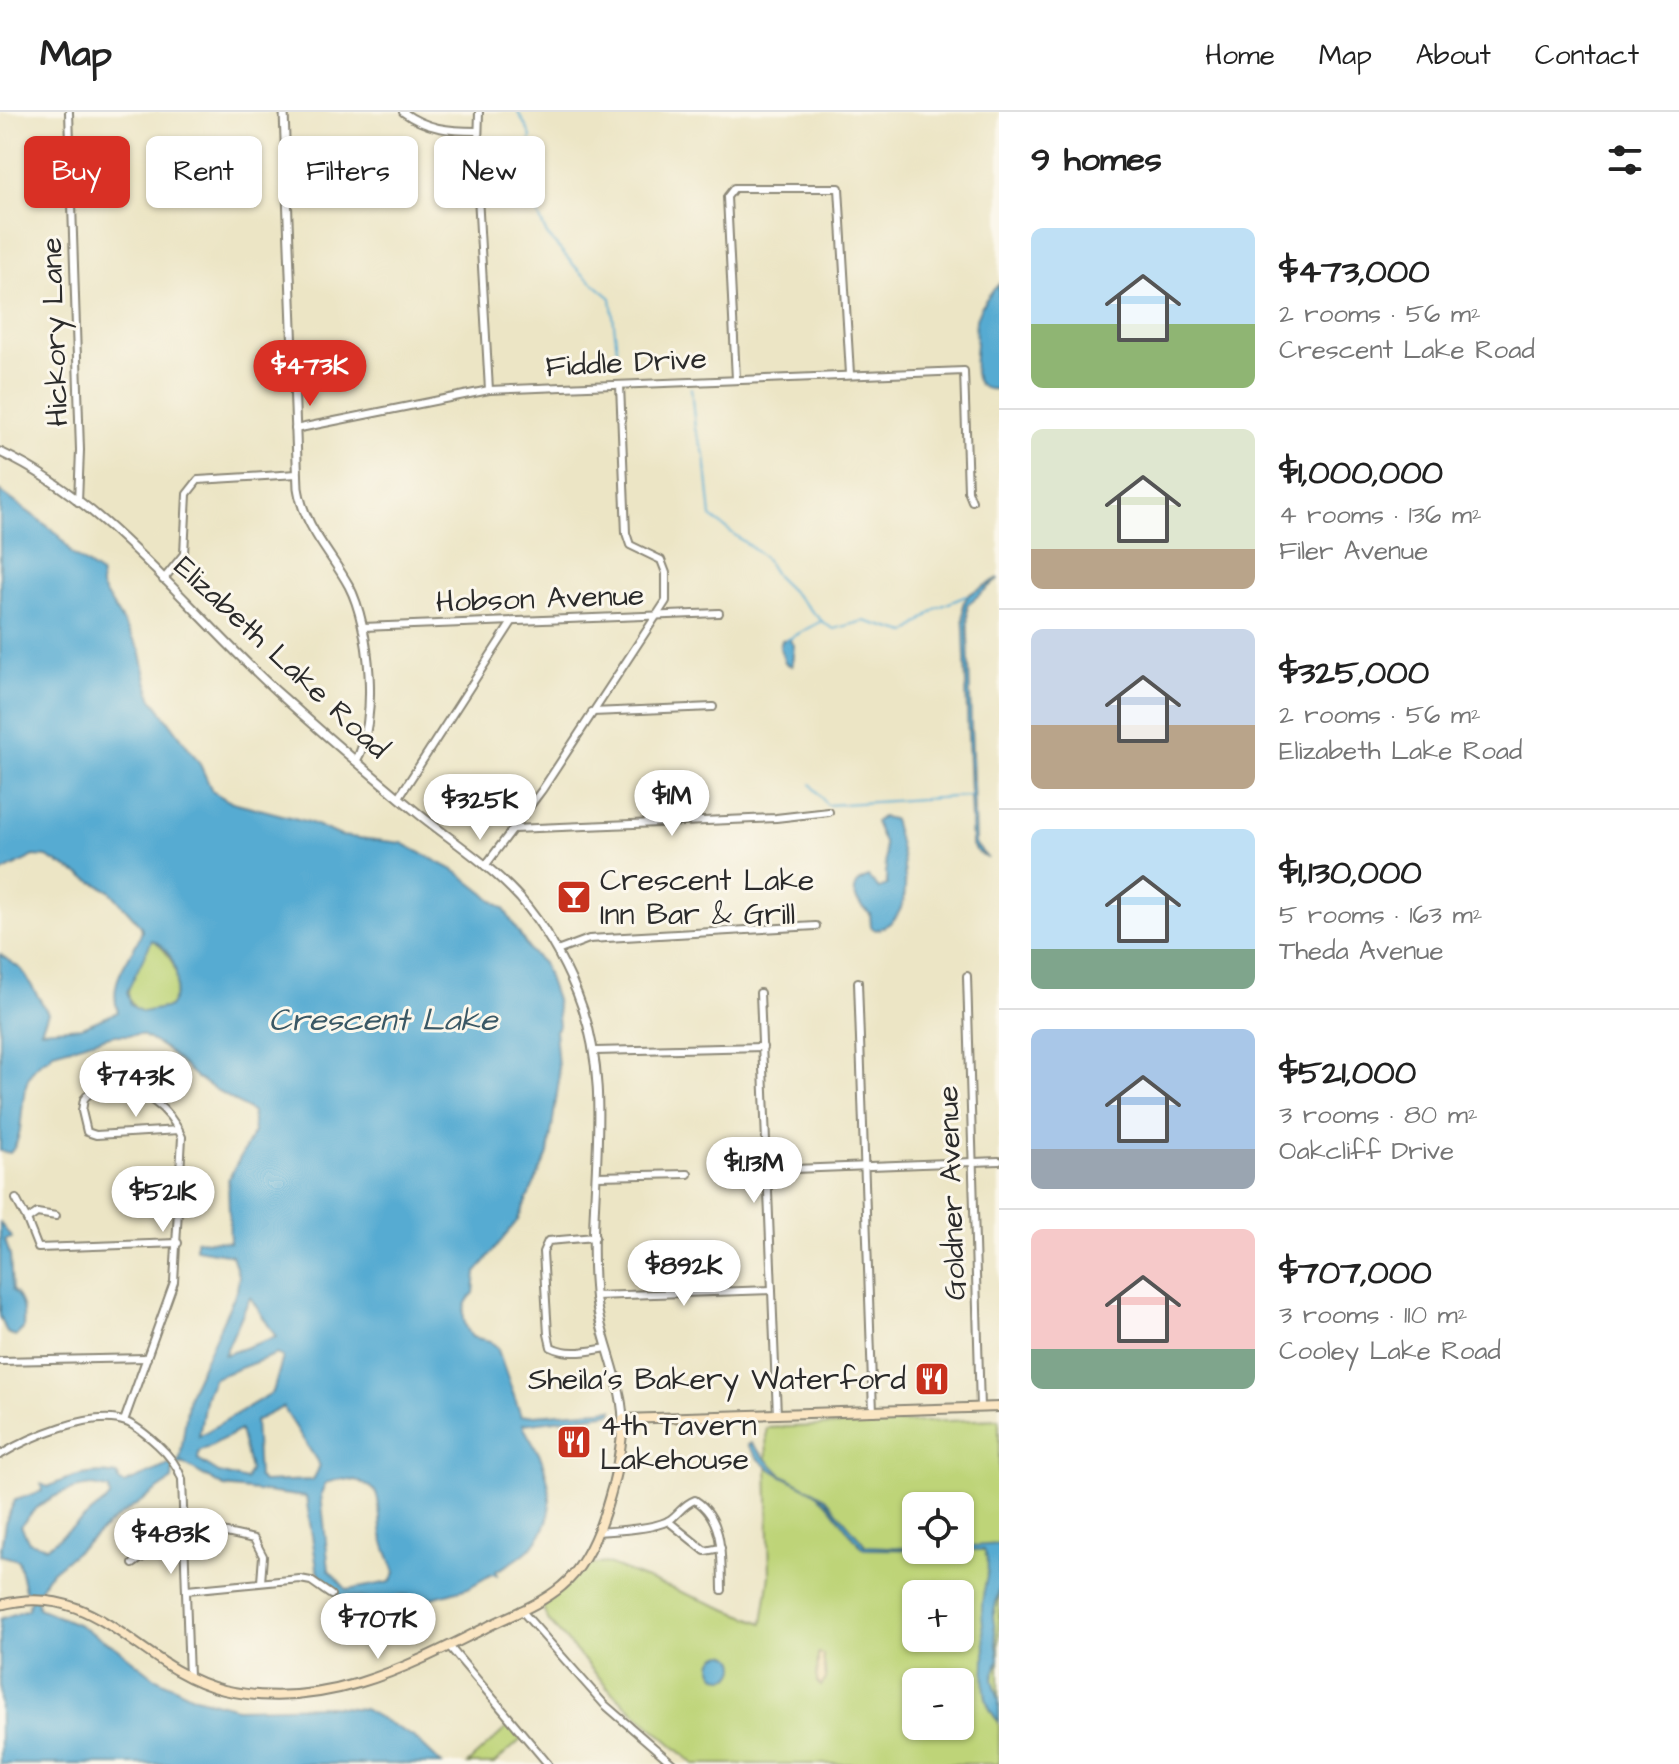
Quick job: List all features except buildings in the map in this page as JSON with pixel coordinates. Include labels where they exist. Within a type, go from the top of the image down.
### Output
[{"type":"main road","points":[[0,1605],[27,1599],[59,1602],[99,1617],[189,1677],[250,1695],[317,1693],[354,1687],[449,1646],[562,1586],[591,1549],[614,1474],[623,1419],[999,1407]]},
{"type":"street","name":"Hickory Lane","points":[[69,112],[80,450],[78,502]]},
{"type":"street","points":[[284,112],[297,474],[306,518],[352,591],[363,627],[369,721],[365,744],[356,761]]},
{"type":"street","points":[[403,112],[419,123],[440,129],[477,131]]},
{"type":"street","points":[[479,112],[477,131],[489,390]]},
{"type":"street","points":[[736,379],[727,197],[734,188],[839,188],[850,374]]},
{"type":"street","name":"Fiddle Drive","points":[[295,429],[489,390],[964,371],[968,491],[972,501]]},
{"type":"street","points":[[485,866],[666,601],[667,585],[661,560],[630,545],[626,533],[620,385]]},
{"type":"street","name":"Elizabeth Lake Road","points":[[0,452],[34,470],[78,502],[163,580],[241,660],[356,761],[485,866],[524,904],[557,951],[581,1002],[595,1051],[595,1296],[619,1389],[623,1419]]},
{"type":"street","points":[[163,580],[184,554],[187,494],[198,480],[297,474]]},
{"type":"street","name":"Hobson Avenue","points":[[363,627],[719,613]]},
{"type":"street","points":[[399,797],[512,622]]},
{"type":"street","points":[[592,712],[713,707]]},
{"type":"street","points":[[513,829],[776,818],[829,812]]},
{"type":"street","points":[[557,951],[589,939],[816,926]]},
{"type":"street","name":"Goldner Avenue","points":[[967,976],[970,1162],[980,1408]]},
{"type":"street","points":[[858,982],[873,1412]]},
{"type":"street","points":[[760,993],[777,1415]]},
{"type":"street","points":[[595,1051],[763,1047]]},
{"type":"street","points":[[124,1421],[174,1282],[183,1154],[179,1130],[173,1118],[156,1102],[121,1090],[90,1092],[84,1099],[83,1119],[87,1132],[96,1135],[179,1130]]},
{"type":"street","points":[[768,1170],[999,1161]]},
{"type":"street","points":[[597,1176],[688,1174]]},
{"type":"street","points":[[16,1199],[38,1248],[178,1243]]},
{"type":"street","points":[[27,1220],[37,1213],[56,1216]]},
{"type":"street","points":[[595,1237],[548,1241],[543,1252],[548,1334],[551,1347],[558,1350],[585,1352],[607,1348]]},
{"type":"street","points":[[595,1296],[772,1290]]},
{"type":"street","points":[[0,1361],[147,1358]]},
{"type":"street","points":[[0,1455],[37,1436],[83,1422],[124,1421],[154,1441],[176,1465],[182,1479],[185,1524],[189,1677]]},
{"type":"street","points":[[597,1532],[622,1531],[668,1521],[685,1504],[695,1500],[706,1506],[720,1536],[722,1590]]},
{"type":"street","points":[[668,1521],[705,1551],[721,1548]]},
{"type":"street","points":[[185,1524],[254,1539],[263,1556],[261,1582]]},
{"type":"street","points":[[133,1564],[170,1537],[185,1534]]},
{"type":"street","points":[[187,1590],[261,1582],[311,1581],[331,1595]]},
{"type":"street","points":[[521,1610],[604,1704],[673,1764]]},
{"type":"street","points":[[449,1646],[548,1764]]},
{"type":"green space","points":[[153,939],[172,962],[177,988],[169,1007],[142,1012],[133,1006],[128,987],[135,966]]},
{"type":"green space","points":[[999,1419],[999,1764],[694,1764],[614,1694],[547,1619],[543,1607],[587,1565],[605,1563],[763,1623],[770,1575],[766,1428]]},
{"type":"green space","points":[[510,1725],[522,1739],[494,1764],[467,1764]]},
{"type":"sand","points":[[818,1654],[823,1655],[826,1679],[821,1686],[817,1682]]},
{"type":"water","points":[[999,284],[999,389],[989,389],[977,381],[975,374],[976,323],[983,303]]},
{"type":"water","name":"Crescent Lake","points":[[0,491],[58,534],[72,554],[101,574],[101,587],[140,650],[151,697],[199,762],[212,791],[229,801],[309,822],[341,836],[402,843],[457,872],[504,909],[530,951],[543,963],[556,1000],[559,1026],[555,1030],[559,1080],[548,1154],[517,1221],[476,1273],[474,1293],[464,1308],[466,1325],[472,1337],[490,1341],[497,1347],[521,1416],[613,1409],[612,1413],[523,1424],[541,1458],[550,1494],[550,1510],[539,1538],[514,1561],[496,1571],[497,1575],[492,1574],[468,1588],[432,1598],[401,1595],[378,1601],[338,1595],[326,1586],[317,1568],[306,1497],[224,1487],[182,1463],[173,1469],[172,1480],[117,1518],[50,1573],[37,1593],[38,1608],[79,1625],[117,1648],[154,1677],[195,1697],[237,1708],[329,1706],[364,1709],[415,1738],[442,1764],[0,1764],[0,1619],[28,1609],[32,1593],[25,1590],[18,1560],[0,1555],[5,1523],[15,1500],[42,1491],[41,1484],[48,1487],[73,1477],[99,1473],[118,1475],[119,1481],[124,1484],[180,1460],[189,1394],[237,1290],[239,1277],[232,1255],[196,1249],[196,1240],[230,1242],[228,1180],[254,1132],[252,1112],[197,1078],[164,1048],[142,1035],[114,1035],[53,1052],[37,1065],[25,1088],[16,1143],[10,1153],[0,1151],[0,954],[22,970],[48,1013],[41,1030],[82,1027],[118,1012],[115,1000],[118,979],[142,931],[110,891],[47,857],[34,856],[0,873]],"holes":[[[152,940],[172,960],[177,979],[174,998],[169,1007],[142,1012],[131,1005],[127,992]],[[250,1297],[276,1337],[224,1355]],[[277,1354],[283,1357],[273,1392],[199,1436],[206,1395],[214,1378]],[[283,1407],[320,1466],[313,1480],[263,1482],[258,1477],[255,1421]],[[240,1430],[250,1470],[246,1480],[219,1473],[198,1460],[199,1452]],[[340,1479],[364,1483],[375,1492],[383,1540],[395,1573],[390,1582],[347,1590],[329,1570],[321,1494],[326,1483]],[[92,1486],[109,1489],[110,1498],[47,1547],[29,1542],[21,1526],[27,1517],[43,1503],[71,1490]]]},
{"type":"water","points":[[999,578],[967,605],[975,844],[988,859],[972,845],[963,604],[969,594]]},
{"type":"water","points":[[789,639],[794,645],[792,666],[785,663],[780,648],[782,640]]},
{"type":"water","points":[[882,817],[893,819],[905,881],[900,911],[891,922],[876,930],[871,927],[870,914],[859,904],[855,892],[858,882],[868,877],[879,889],[887,885],[884,843],[875,822]]},
{"type":"water","points":[[0,1223],[12,1238],[5,1240],[10,1255],[12,1290],[19,1298],[23,1313],[23,1329],[16,1336],[7,1333],[0,1316]]},
{"type":"water","points":[[751,1443],[781,1474],[796,1482],[776,1472],[766,1466],[748,1445]]},
{"type":"water","points":[[808,1489],[826,1498],[866,1546],[902,1549],[865,1549],[824,1500]]},
{"type":"water","points":[[999,1544],[999,1590],[993,1617],[999,1658],[993,1679],[999,1700],[999,1722],[988,1705],[984,1688],[982,1611],[987,1557],[984,1550],[974,1550],[974,1546]]},
{"type":"water","points":[[724,1654],[735,1661],[736,1666],[729,1677],[724,1678],[713,1671],[712,1666],[719,1655]]},
{"type":"waterway","points":[[518,112],[531,136]]},
{"type":"waterway","points":[[535,208],[547,235],[580,272],[611,298],[617,350]]},
{"type":"waterway","points":[[691,388],[695,429],[705,456],[711,517],[764,557],[776,576],[825,624],[834,629],[864,621],[907,633],[937,608],[966,596]]},
{"type":"waterway","points":[[787,640],[820,622]]},
{"type":"waterway","points":[[811,784],[827,805],[970,796]]},
{"type":"place","name":"Crescent Lake Inn Bar & Grill","points":[[574,897]]},
{"type":"place","name":"Sheila's Bakery Waterford","points":[[932,1379]]},
{"type":"place","name":"4th Tavern Lakehouse","points":[[574,1442]]}]
